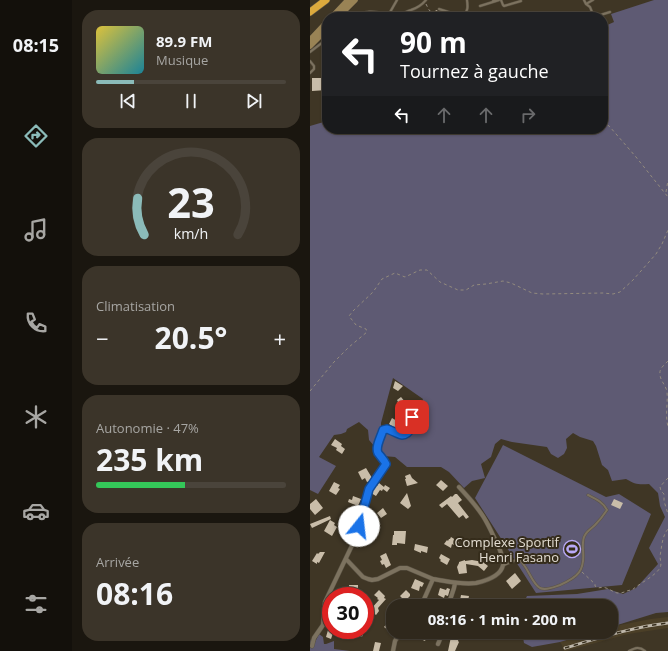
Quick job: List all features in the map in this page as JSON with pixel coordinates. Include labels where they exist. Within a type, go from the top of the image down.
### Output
[{"type":"highway","points":[[310,12],[322,0]]},
{"type":"highway","points":[[310,12],[326,0]]},
{"type":"street","points":[[337,12],[348,0]]},
{"type":"street","points":[[343,12],[355,0]]},
{"type":"street","points":[[310,40],[322,27]]},
{"type":"street","points":[[310,46],[322,34]]},
{"type":"street","points":[[312,646],[312,637],[323,625],[325,602],[356,537],[369,489],[386,464]]},
{"type":"street","points":[[346,559],[363,577],[372,580],[378,579],[400,568],[407,568],[433,579],[455,583],[477,582],[488,579],[500,572],[503,565],[502,556],[487,522],[474,503],[458,487]]},
{"type":"street","points":[[424,599],[433,579]]},
{"type":"street","points":[[450,599],[455,583]]},
{"type":"street","points":[[393,651],[396,639]]},
{"type":"street","points":[[438,644],[440,639]]},
{"type":"lane","points":[[391,12],[397,0]]},
{"type":"lane","points":[[467,0],[467,12]]},
{"type":"lane","points":[[480,6],[500,0],[504,6],[521,1]]},
{"type":"lane","points":[[584,0],[592,12]]},
{"type":"lane","points":[[586,4],[594,0]]},
{"type":"lane","points":[[404,12],[418,7],[426,1]]},
{"type":"lane","points":[[439,9],[448,12]]},
{"type":"lane","points":[[365,12],[375,12]]},
{"type":"lane","points":[[310,52],[322,44]]},
{"type":"lane","points":[[310,60],[314,66],[314,69],[310,73]]},
{"type":"lane","points":[[386,464],[378,452],[377,447],[383,430],[387,429],[404,435],[412,426],[412,417]]},
{"type":"lane","points":[[503,565],[518,559],[522,562],[535,583],[544,589],[551,588],[576,576],[581,571],[583,566],[583,537],[602,518],[607,510],[599,501],[588,495]]},
{"type":"lane","points":[[629,651],[638,647],[645,651]]},
{"type":"path","points":[[426,1],[429,10],[432,12]]},
{"type":"path","points":[[608,125],[668,197]]},
{"type":"path","points":[[666,193],[668,180]]},
{"type":"path","points":[[310,391],[349,346],[367,332],[356,325],[349,316],[357,306],[374,292],[382,279],[395,273],[406,277],[420,270],[427,270],[440,282],[458,290],[466,290],[474,285],[503,281],[511,283],[532,293],[613,294],[620,292],[633,280],[656,254],[668,230]]},
{"type":"path","points":[[668,361],[660,370],[661,379],[667,390],[666,419],[668,427]]},
{"type":"path","points":[[668,478],[660,487],[664,494],[664,501],[668,514]]},
{"type":"path","points":[[581,571],[598,588],[603,587],[620,594],[628,590],[632,590],[643,583],[659,569],[661,565],[660,556],[662,551],[662,541],[668,529]]},
{"type":"shaded area","points":[[654,0],[668,0],[668,612],[656,613],[618,625],[618,599],[526,599],[527,596],[577,594],[608,589],[623,594],[636,588],[658,564],[649,548],[665,517],[660,506],[658,493],[649,484],[637,484],[626,479],[612,481],[608,470],[602,465],[593,441],[573,433],[566,439],[567,448],[564,454],[558,458],[551,454],[547,447],[501,439],[495,444],[491,457],[481,464],[485,478],[472,481],[464,488],[449,472],[441,467],[407,467],[395,457],[383,456],[380,449],[381,442],[387,432],[393,433],[404,439],[412,430],[423,399],[393,378],[381,423],[381,429],[375,447],[369,440],[368,430],[359,422],[347,429],[346,432],[334,435],[319,457],[336,466],[318,494],[310,490],[310,126],[322,122],[322,134],[608,134],[608,25],[614,22],[611,14]]},
{"type":"shaded area","name":"Complexe Sportif Henri Fasano","points":[[503,445],[606,497],[619,494],[651,514],[622,585],[536,593],[475,498]]},
{"type":"shaded area","points":[[668,617],[668,628],[618,637],[618,625]]},
{"type":"shaded area","points":[[319,634],[322,636],[324,644],[334,641],[334,649],[350,651],[310,651],[310,639],[311,643],[314,644]]},
{"type":"shaded area","points":[[523,639],[570,639],[532,647],[524,643]]},
{"type":"shaded area","points":[[570,639],[610,639],[566,651],[564,651],[560,642]]},
{"type":"building","points":[[312,78],[322,78],[322,90],[312,91]]},
{"type":"building","points":[[395,381],[403,386],[398,391],[393,388]]},
{"type":"building","points":[[401,397],[411,409],[406,414],[397,403],[397,400]]},
{"type":"building","points":[[392,418],[402,424],[398,430],[389,424]]},
{"type":"building","points":[[335,439],[342,444],[341,446],[345,449],[342,454],[336,450],[337,448],[331,445]]},
{"type":"building","points":[[366,468],[372,478],[371,481],[367,482],[365,478],[362,480],[358,472]]},
{"type":"building","points":[[410,474],[418,483],[407,486],[405,476]]},
{"type":"building","points":[[441,480],[448,486],[443,491],[436,485]]},
{"type":"building","points":[[334,482],[340,485],[338,488],[340,489],[336,495],[329,491]]},
{"type":"building","points":[[379,483],[384,487],[385,485],[390,488],[387,492],[383,489],[382,491],[380,490],[376,496],[371,493]]},
{"type":"building","points":[[407,493],[411,506],[408,509],[400,503]]},
{"type":"building","points":[[457,494],[462,500],[458,503],[469,517],[466,519],[463,515],[459,518],[447,504],[442,508],[439,505]]},
{"type":"building","points":[[353,496],[361,499],[358,506],[348,502],[349,499],[352,500]]},
{"type":"building","points":[[316,499],[323,508],[315,515],[310,509],[310,504]]},
{"type":"building","points":[[614,499],[623,503],[620,509],[611,505]]},
{"type":"building","points":[[383,508],[387,514],[381,518],[377,513]]},
{"type":"building","points":[[330,516],[331,519],[312,528],[310,524]]},
{"type":"building","points":[[330,520],[335,523],[334,525],[337,527],[332,536],[324,531]]},
{"type":"building","points":[[345,523],[354,526],[351,535],[343,532]]},
{"type":"building","points":[[366,524],[372,525],[371,531],[369,531],[369,536],[363,535]]},
{"type":"building","points":[[394,531],[406,531],[405,544],[397,543],[397,545],[392,545]]},
{"type":"building","points":[[451,537],[459,542],[457,547],[452,544],[451,548],[444,544]]},
{"type":"building","points":[[415,544],[428,547],[427,553],[421,551],[421,553],[414,550]]},
{"type":"building","points":[[320,552],[325,552],[317,564],[312,561],[317,553],[318,554]]},
{"type":"building","points":[[386,553],[391,565],[386,568],[380,561],[382,560],[380,556]]},
{"type":"building","points":[[441,554],[450,559],[447,565],[440,561],[441,560],[439,558]]},
{"type":"building","points":[[465,560],[483,562],[488,566],[484,571],[478,566],[466,564],[467,573],[459,574],[457,567],[459,562]]},
{"type":"building","points":[[515,573],[521,581],[512,589],[506,581]]},
{"type":"building","points":[[415,579],[424,583],[422,587],[420,586],[419,591],[411,588]]},
{"type":"building","points":[[349,585],[358,585],[358,587],[349,587]]},
{"type":"building","points":[[440,588],[446,590],[447,588],[450,589],[448,596],[445,595],[444,598],[438,595]]},
{"type":"building","points":[[379,590],[386,599],[378,608],[379,611],[376,615],[374,613],[374,606],[379,600],[374,595]]},
{"type":"building","points":[[406,590],[410,594],[407,599],[403,599],[400,596]]},
{"type":"building","points":[[461,595],[469,596],[468,599],[460,599]]},
{"type":"building","points":[[451,639],[458,639],[459,642],[455,651],[448,651]]},
{"type":"building","points":[[375,642],[381,643],[379,651],[373,651]]},
{"type":"railway","points":[[565,648],[629,630],[668,623]]},
{"type":"place","name":"Complexe Sportif Henri Fasano","points":[[572,549]]},
{"type":"route","points":[[359,526],[369,489],[386,464],[378,452],[377,447],[383,430],[387,429],[404,435],[412,426],[412,417]]}]
